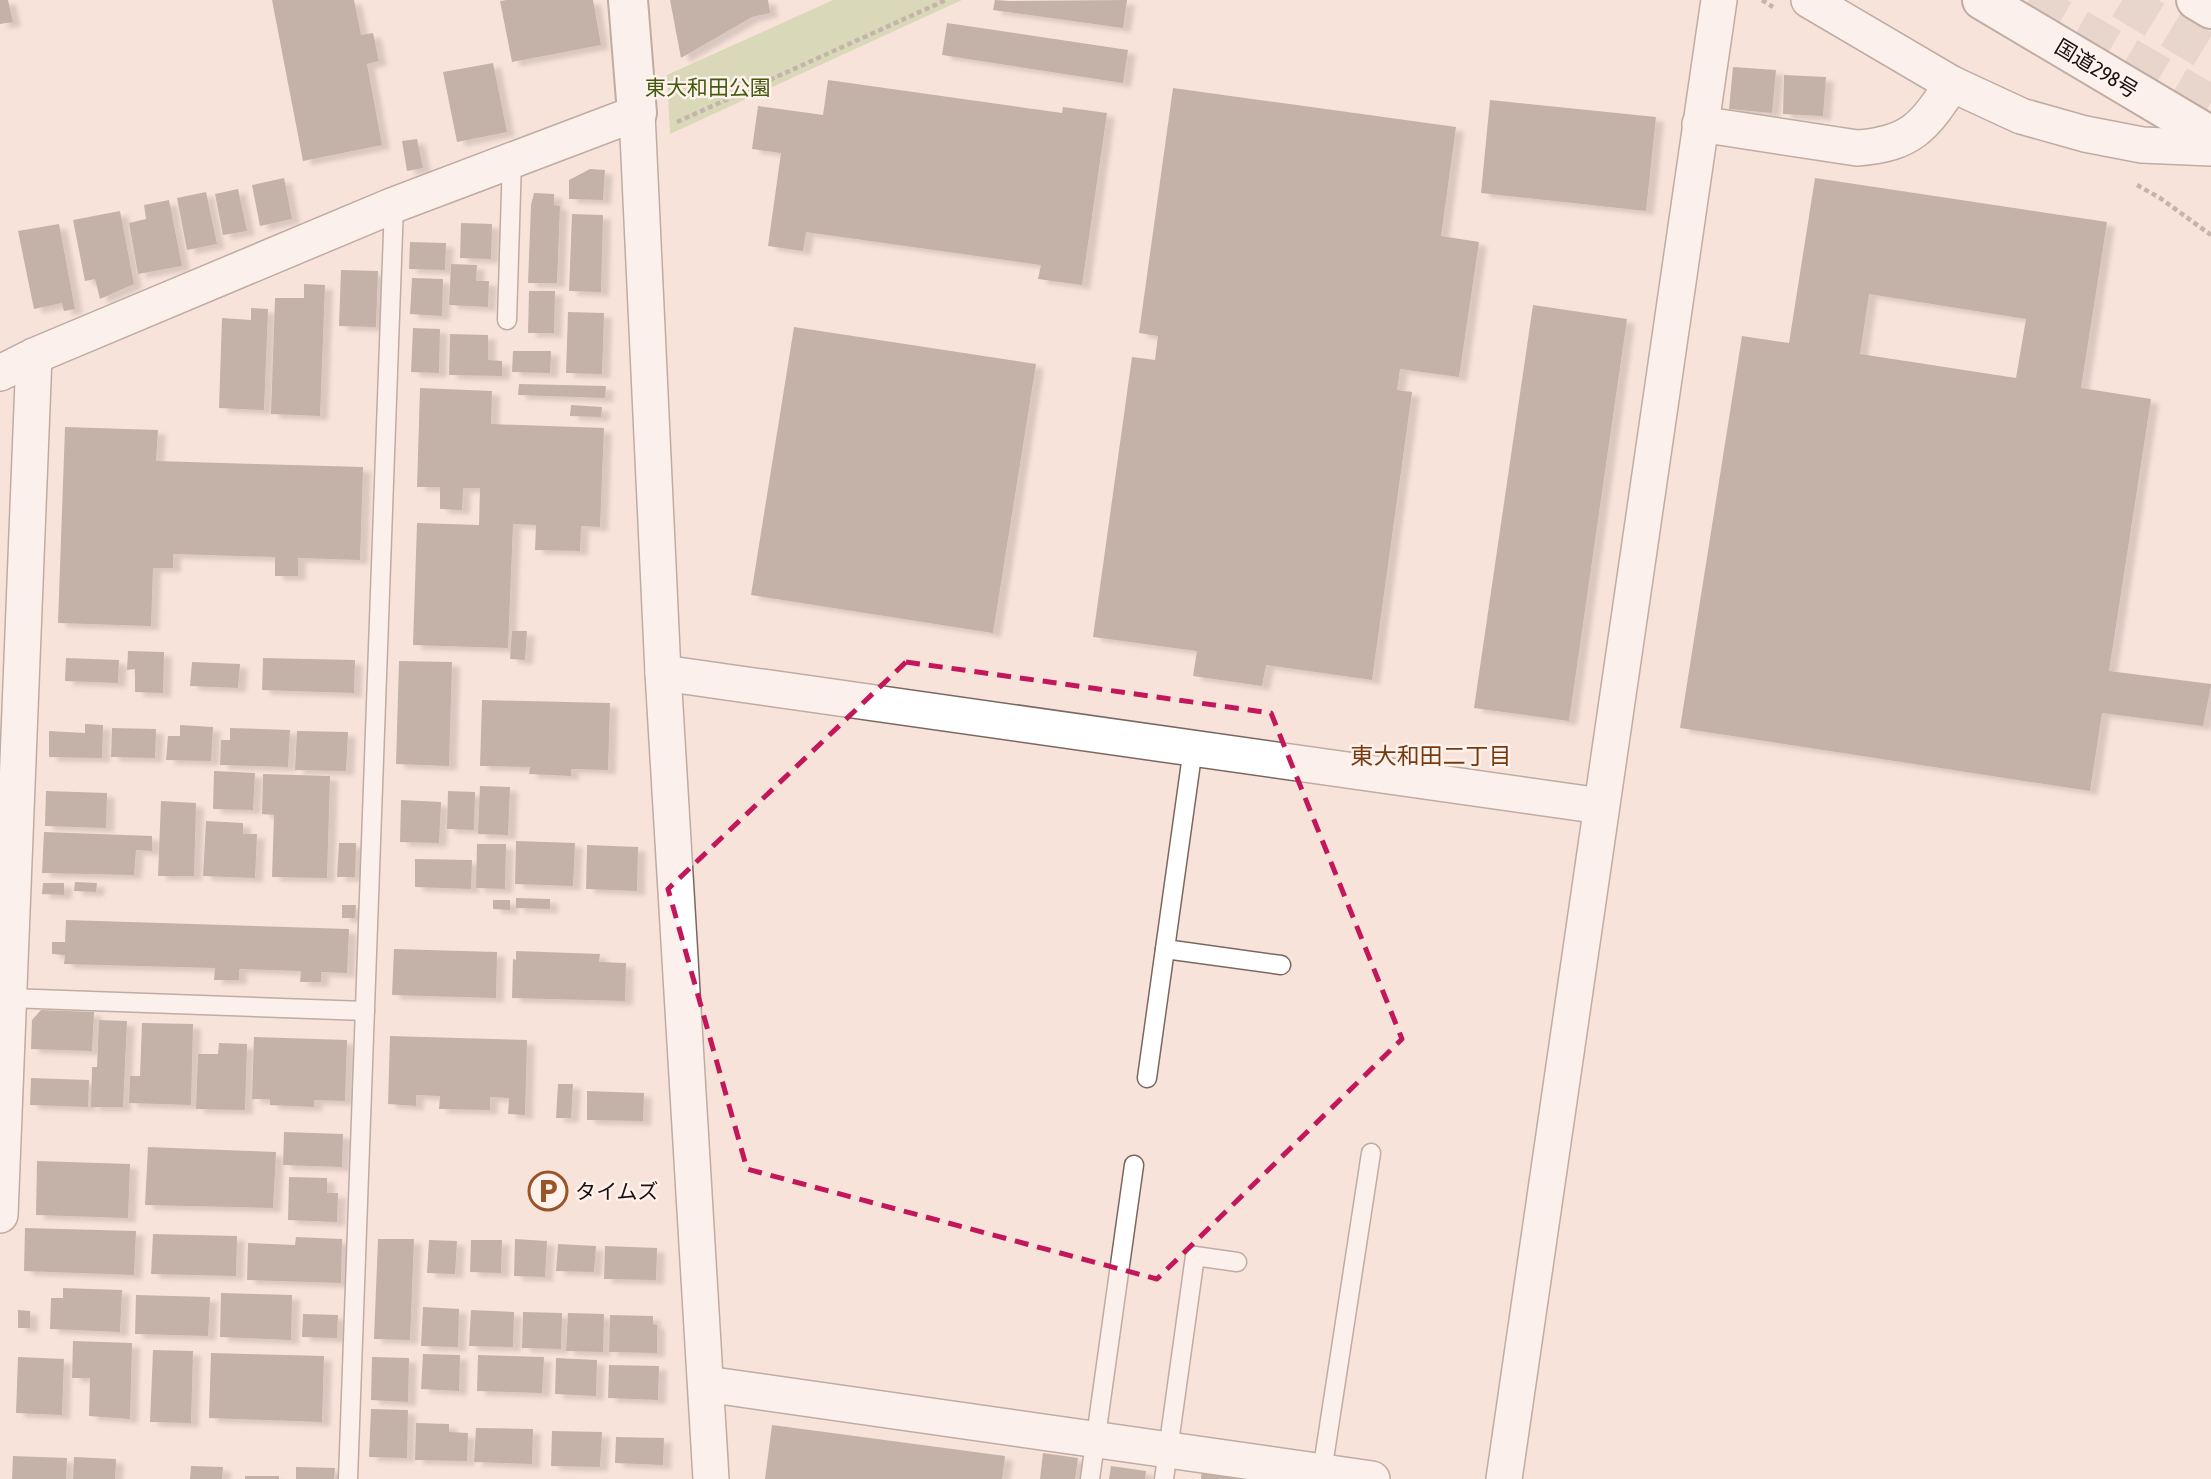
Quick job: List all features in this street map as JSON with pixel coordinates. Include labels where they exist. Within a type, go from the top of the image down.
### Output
[{"type":"main road","points":[[628,0],[637,127]]},
{"type":"main road","name":"国道298号","points":[[1982,0],[2211,136]]},
{"type":"main road","points":[[2196,0],[2211,9]]},
{"type":"street","points":[[1504,1479],[1719,0]]},
{"type":"street","points":[[1809,0],[1952,84],[2021,116],[2085,134],[2142,145],[2211,148]]},
{"type":"street","points":[[1700,124],[1857,148],[1882,146],[1906,137],[1923,125],[1952,84]]},
{"type":"street","points":[[0,373],[34,356],[394,205],[512,160],[637,127],[663,673],[711,1479]]},
{"type":"street","points":[[0,1215],[34,356]]},
{"type":"street","points":[[663,673],[1601,806]]},
{"type":"street","points":[[706,1384],[1096,1438],[1166,1464],[1276,1472],[1322,1472],[1372,1479]]},
{"type":"lane","points":[[507,320],[512,160]]},
{"type":"lane","points":[[348,1479],[394,205]]},
{"type":"lane","points":[[1147,1078],[1193,748]]},
{"type":"lane","points":[[1165,948],[1281,965]]},
{"type":"lane","points":[[9,998],[365,1011]]},
{"type":"lane","points":[[1322,1472],[1371,1153]]},
{"type":"lane","points":[[1090,1479],[1134,1165]]},
{"type":"lane","points":[[1166,1464],[1195,1256],[1237,1262]]},
{"type":"path","points":[[637,127],[807,61],[946,0]]},
{"type":"highlighted area","points":[[906,662],[1271,713],[1402,1039],[1157,1279],[747,1169],[668,889]]},
{"type":"green space","name":"東大和田公園","points":[[833,0],[962,0],[670,134],[667,75]]},
{"type":"building","points":[[0,0],[8,0],[13,22],[0,24]]},
{"type":"building","points":[[272,0],[354,0],[361,35],[373,33],[379,61],[367,64],[382,145],[303,161]]},
{"type":"building","points":[[593,0],[601,45],[512,62],[500,1]]},
{"type":"building","points":[[670,0],[768,0],[770,13],[752,17],[681,58]]},
{"type":"building","points":[[995,0],[1127,0],[1123,28],[993,10]]},
{"type":"building","points":[[947,23],[1128,50],[1123,83],[942,55]]},
{"type":"building","points":[[493,63],[507,132],[457,142],[443,72]]},
{"type":"building","points":[[1733,67],[1776,70],[1772,113],[1729,109]]},
{"type":"building","points":[[1784,75],[1826,77],[1823,116],[1783,114]]},
{"type":"building","points":[[828,80],[1062,113],[1063,107],[1107,113],[1082,285],[1038,279],[1041,265],[806,232],[803,251],[768,246],[781,153],[752,149],[758,106],[823,115]]},
{"type":"building","points":[[1173,88],[1456,127],[1441,236],[1479,242],[1459,377],[1400,369],[1397,390],[1412,392],[1372,680],[1266,665],[1262,686],[1193,676],[1197,651],[1093,637],[1132,357],[1155,360],[1158,336],[1139,333]]},
{"type":"building","points":[[1490,100],[1656,117],[1646,211],[1481,193]]},
{"type":"building","points":[[417,139],[423,168],[407,171],[402,141]]},
{"type":"building","points":[[590,169],[605,170],[603,200],[569,199],[569,180]]},
{"type":"building","points":[[284,178],[292,219],[260,226],[252,185]]},
{"type":"building","points":[[1815,178],[2107,222],[2081,388],[2151,399],[2109,671],[2211,684],[2203,726],[2102,713],[2090,791],[1680,728],[1742,336],[1789,343]],"holes":[[[1869,294],[2026,319],[2016,378],[1860,354]]]},
{"type":"building","points":[[238,189],[247,231],[223,235],[215,194]]},
{"type":"building","points":[[206,192],[217,244],[187,250],[177,198]]},
{"type":"building","points":[[534,193],[554,194],[554,205],[560,206],[557,283],[528,283],[531,205]]},
{"type":"building","points":[[169,200],[182,266],[138,274],[129,223],[146,219],[144,205]]},
{"type":"building","points":[[120,211],[134,284],[100,299],[95,279],[85,281],[73,220]]},
{"type":"building","points":[[572,214],[603,215],[601,292],[569,291]]},
{"type":"building","points":[[461,223],[492,224],[491,259],[460,258]]},
{"type":"building","points":[[59,224],[75,309],[64,311],[62,303],[34,309],[18,231]]},
{"type":"building","points":[[410,242],[446,243],[445,270],[409,269]]},
{"type":"building","points":[[451,264],[477,265],[476,281],[489,281],[488,307],[449,305]]},
{"type":"building","points":[[341,270],[378,271],[376,327],[339,326]]},
{"type":"building","points":[[412,278],[443,279],[442,316],[410,314]]},
{"type":"building","points":[[304,284],[325,285],[320,416],[271,414],[275,298],[304,298]]},
{"type":"building","points":[[529,291],[555,291],[554,333],[528,333]]},
{"type":"building","points":[[1533,305],[1627,319],[1569,721],[1474,708]]},
{"type":"building","points":[[251,308],[268,309],[264,410],[219,408],[222,318],[251,320]]},
{"type":"building","points":[[568,312],[604,313],[602,374],[566,373]]},
{"type":"building","points":[[794,327],[1036,364],[993,633],[751,595]]},
{"type":"building","points":[[413,328],[440,329],[439,373],[411,372]]},
{"type":"building","points":[[450,334],[488,335],[488,360],[502,361],[502,376],[449,375]]},
{"type":"building","points":[[513,351],[551,351],[550,373],[512,372]]},
{"type":"building","points":[[519,384],[606,386],[605,398],[518,395]]},
{"type":"building","points":[[420,388],[492,391],[491,424],[604,428],[600,527],[581,526],[580,551],[535,550],[536,525],[513,524],[508,648],[413,645],[417,523],[479,525],[480,488],[463,488],[462,510],[440,509],[440,487],[417,487]]},
{"type":"building","points":[[571,405],[602,407],[601,417],[570,416]]},
{"type":"building","points":[[65,427],[158,430],[156,461],[363,467],[360,560],[298,558],[298,576],[275,576],[275,557],[173,554],[173,568],[153,568],[151,626],[58,623]]},
{"type":"building","points":[[512,631],[527,631],[525,660],[510,659]]},
{"type":"building","points":[[128,651],[164,652],[163,693],[135,692],[135,669],[127,670]]},
{"type":"building","points":[[66,658],[119,660],[118,683],[65,681]]},
{"type":"building","points":[[263,658],[355,660],[354,693],[262,690]]},
{"type":"building","points":[[399,661],[452,662],[449,766],[396,764]]},
{"type":"building","points":[[192,662],[240,664],[238,688],[190,686]]},
{"type":"building","points":[[482,700],[610,703],[608,770],[571,769],[571,776],[529,774],[530,767],[480,766]]},
{"type":"building","points":[[85,724],[103,725],[102,758],[49,757],[49,731],[85,733]]},
{"type":"building","points":[[180,725],[213,727],[211,761],[166,760],[168,736],[180,736]]},
{"type":"building","points":[[112,728],[156,729],[155,758],[111,757]]},
{"type":"building","points":[[230,728],[290,730],[288,767],[220,765],[221,740],[230,740]]},
{"type":"building","points":[[297,731],[348,732],[346,771],[295,770]]},
{"type":"building","points":[[214,771],[255,773],[253,810],[213,809]]},
{"type":"building","points":[[263,774],[330,776],[327,878],[272,877],[274,815],[262,814]]},
{"type":"building","points":[[480,786],[510,787],[508,835],[478,834]]},
{"type":"building","points":[[46,791],[107,793],[106,828],[45,826]]},
{"type":"building","points":[[448,791],[475,792],[474,830],[447,829]]},
{"type":"building","points":[[401,800],[441,802],[439,843],[400,842]]},
{"type":"building","points":[[161,801],[196,803],[194,876],[158,876]]},
{"type":"building","points":[[206,821],[243,823],[243,834],[257,834],[255,878],[203,876]]},
{"type":"building","points":[[44,832],[152,836],[152,851],[136,850],[134,875],[42,873]]},
{"type":"building","points":[[516,841],[575,843],[573,886],[515,884]]},
{"type":"building","points":[[339,843],[356,843],[355,877],[337,877]]},
{"type":"building","points":[[477,844],[506,844],[505,889],[476,888]]},
{"type":"building","points":[[587,845],[638,847],[637,891],[586,889]]},
{"type":"building","points":[[415,859],[472,860],[471,889],[415,887]]},
{"type":"building","points":[[75,882],[97,883],[96,892],[74,891]]},
{"type":"building","points":[[43,883],[64,883],[64,895],[42,894]]},
{"type":"building","points":[[516,898],[550,899],[550,909],[516,908]]},
{"type":"building","points":[[493,900],[510,900],[510,910],[493,909]]},
{"type":"building","points":[[342,905],[356,905],[355,918],[342,918]]},
{"type":"building","points":[[66,920],[349,929],[347,973],[321,972],[321,982],[300,982],[301,971],[239,969],[239,980],[214,980],[215,968],[64,964],[65,955],[52,954],[52,942],[65,942]]},
{"type":"building","points":[[394,949],[497,952],[496,998],[392,995]]},
{"type":"building","points":[[516,951],[600,954],[599,962],[626,963],[625,1001],[512,998],[513,959],[516,960]]},
{"type":"building","points":[[41,1010],[94,1012],[92,1051],[31,1049],[32,1020]]},
{"type":"building","points":[[99,1020],[127,1021],[123,1107],[91,1107],[92,1067],[97,1067]]},
{"type":"building","points":[[142,1023],[193,1024],[191,1105],[129,1103],[130,1076],[140,1076]]},
{"type":"building","points":[[390,1036],[527,1040],[525,1115],[508,1114],[509,1098],[490,1097],[490,1110],[439,1109],[440,1096],[416,1095],[416,1106],[388,1104]]},
{"type":"building","points":[[254,1037],[347,1040],[345,1101],[314,1100],[314,1107],[270,1105],[270,1099],[252,1099]]},
{"type":"building","points":[[219,1043],[247,1044],[245,1110],[196,1109],[198,1054],[218,1054]]},
{"type":"building","points":[[31,1078],[89,1080],[88,1107],[30,1105]]},
{"type":"building","points":[[558,1084],[573,1084],[571,1118],[556,1118]]},
{"type":"building","points":[[587,1091],[644,1093],[643,1121],[587,1120]]},
{"type":"building","points":[[284,1132],[343,1134],[342,1167],[283,1165]]},
{"type":"building","points":[[148,1147],[276,1152],[273,1208],[145,1205]]},
{"type":"building","points":[[37,1161],[130,1164],[128,1218],[36,1215]]},
{"type":"building","points":[[289,1177],[327,1178],[327,1193],[338,1193],[337,1222],[288,1220]]},
{"type":"building","points":[[25,1228],[136,1231],[134,1275],[24,1271]]},
{"type":"building","points":[[153,1234],[237,1236],[236,1276],[151,1274]]},
{"type":"building","points":[[296,1237],[342,1239],[341,1283],[247,1280],[248,1243],[295,1245]]},
{"type":"building","points":[[378,1239],[414,1239],[410,1340],[374,1339]]},
{"type":"building","points":[[515,1239],[547,1241],[545,1277],[514,1276]]},
{"type":"building","points":[[429,1240],[457,1241],[455,1274],[427,1273]]},
{"type":"building","points":[[471,1240],[502,1240],[501,1273],[470,1272]]},
{"type":"building","points":[[558,1244],[596,1246],[594,1272],[556,1271]]},
{"type":"building","points":[[605,1246],[657,1248],[656,1280],[604,1279]]},
{"type":"building","points":[[63,1288],[122,1290],[120,1332],[50,1329],[51,1298],[63,1298]]},
{"type":"building","points":[[221,1293],[292,1295],[291,1340],[220,1337]]},
{"type":"building","points":[[136,1295],[210,1297],[208,1336],[135,1334]]},
{"type":"building","points":[[423,1307],[459,1309],[458,1347],[421,1346]]},
{"type":"building","points":[[18,1310],[30,1311],[30,1328],[18,1328]]},
{"type":"building","points":[[471,1310],[514,1312],[513,1347],[469,1346]]},
{"type":"building","points":[[523,1312],[562,1313],[561,1349],[522,1348]]},
{"type":"building","points":[[568,1313],[604,1314],[603,1352],[566,1351]]},
{"type":"building","points":[[303,1314],[338,1315],[337,1338],[302,1337]]},
{"type":"building","points":[[610,1315],[653,1316],[653,1324],[657,1325],[657,1353],[609,1352]]},
{"type":"building","points":[[73,1341],[132,1343],[130,1419],[89,1416],[90,1378],[72,1378]]},
{"type":"building","points":[[153,1350],[193,1351],[191,1423],[150,1422]]},
{"type":"building","points":[[211,1353],[324,1356],[322,1422],[209,1418]]},
{"type":"building","points":[[423,1354],[460,1355],[459,1391],[421,1389]]},
{"type":"building","points":[[478,1355],[544,1357],[542,1393],[477,1391]]},
{"type":"building","points":[[18,1357],[64,1359],[62,1415],[16,1413]]},
{"type":"building","points":[[372,1357],[409,1358],[408,1402],[371,1400]]},
{"type":"building","points":[[556,1358],[597,1360],[596,1396],[555,1394]]},
{"type":"building","points":[[609,1365],[659,1366],[658,1400],[608,1398]]},
{"type":"building","points":[[371,1409],[408,1410],[407,1458],[369,1457]]},
{"type":"building","points":[[416,1423],[449,1424],[449,1432],[468,1433],[467,1461],[415,1460]]},
{"type":"building","points":[[772,1425],[1005,1456],[1002,1479],[765,1479]]},
{"type":"building","points":[[476,1428],[533,1429],[532,1464],[474,1462]]},
{"type":"building","points":[[552,1431],[602,1432],[600,1467],[551,1466]]},
{"type":"building","points":[[616,1437],[664,1438],[663,1465],[615,1463]]},
{"type":"building","points":[[1043,1453],[1078,1458],[1075,1479],[1040,1479]]},
{"type":"building","points":[[13,1456],[67,1458],[66,1479],[12,1479]]},
{"type":"building","points":[[74,1457],[116,1459],[115,1479],[73,1479]]},
{"type":"building","points":[[191,1466],[223,1467],[222,1479],[190,1479]]},
{"type":"building","points":[[1111,1466],[1146,1471],[1145,1479],[1109,1479]]},
{"type":"building","points":[[296,1467],[335,1468],[334,1479],[296,1479]]},
{"type":"building","points":[[1202,1467],[1253,1479],[1201,1479]]},
{"type":"building","points":[[245,1476],[279,1476],[279,1479],[245,1479]]},
{"type":"tunnel","points":[[2029,0],[2211,104]]},
{"type":"tunnel","points":[[2122,0],[2211,54]]},
{"type":"place","name":"タイムズ","points":[[548,1191]]},
{"type":"district","name":"東大和田二丁目","points":[[1431,756]]}]
